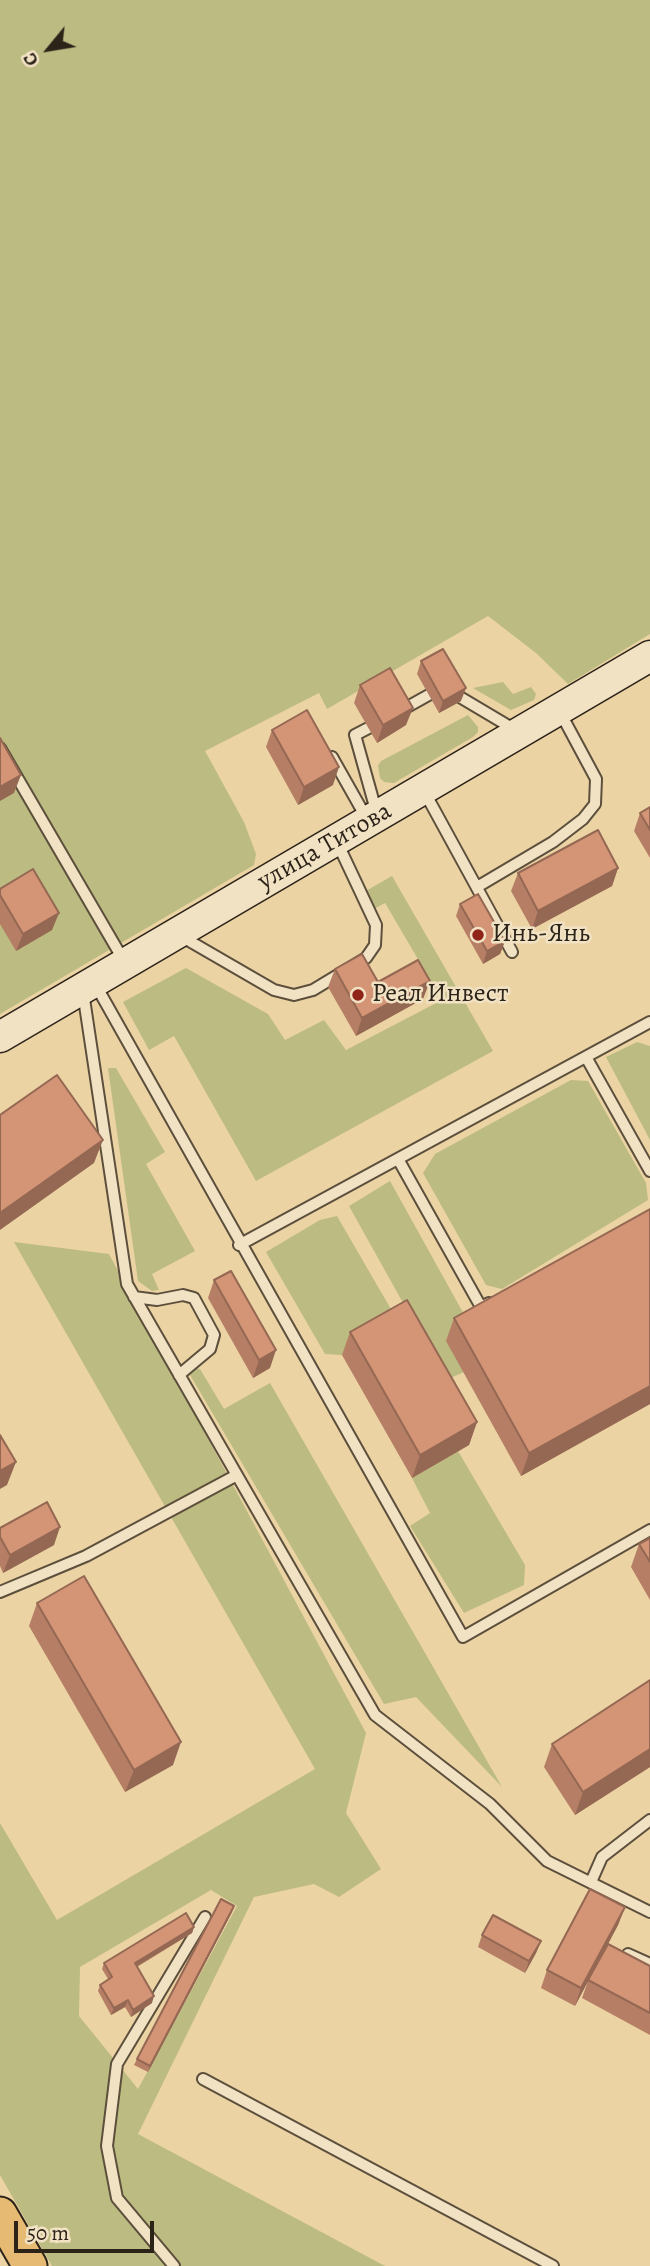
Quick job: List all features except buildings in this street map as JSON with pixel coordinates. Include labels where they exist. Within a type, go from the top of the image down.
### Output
[{"type":"main road","name":"улица Титова","points":[[0,1037],[650,656]]},
{"type":"main road","points":[[0,2214],[30,2266]]},
{"type":"lane","points":[[373,818],[355,735],[443,687],[519,732]]},
{"type":"lane","points":[[477,887],[553,842],[583,819],[595,804],[596,779],[558,709]]},
{"type":"lane","points":[[325,746],[373,818]]},
{"type":"lane","points":[[0,748],[125,964]]},
{"type":"lane","points":[[423,789],[512,951]]},
{"type":"lane","points":[[177,934],[274,990],[294,995],[313,990],[366,958],[375,945],[376,925],[336,840]]},
{"type":"lane","points":[[88,985],[240,1245],[463,1637],[650,1531]]},
{"type":"lane","points":[[88,985],[127,1284],[375,1715],[491,1804],[547,1861],[650,1912]]},
{"type":"lane","points":[[240,1245],[650,1022]]},
{"type":"lane","points":[[586,1057],[650,1171]]},
{"type":"lane","points":[[398,1158],[481,1307],[505,1294]]},
{"type":"lane","points":[[134,1297],[158,1300],[183,1295],[194,1298],[214,1335],[210,1349],[179,1375]]},
{"type":"lane","points":[[0,1592],[86,1556],[237,1475]]},
{"type":"lane","points":[[591,1882],[602,1857],[650,1820]]},
{"type":"lane","points":[[174,2266],[117,2198],[107,2146],[117,2064],[205,1917]]},
{"type":"lane","points":[[628,1954],[650,1964]]},
{"type":"lane","points":[[203,2079],[553,2266]]},
{"type":"shaded area","points":[[0,0],[650,0],[650,634],[568,684],[536,653],[488,616],[327,709],[319,693],[205,751],[244,822],[256,854],[254,865],[0,1014]]},
{"type":"shaded area","points":[[503,682],[513,694],[531,687],[536,694],[534,700],[511,710],[473,688]]},
{"type":"shaded area","points":[[468,715],[478,727],[478,732],[473,737],[394,783],[384,782],[380,778],[378,766],[381,761]]},
{"type":"shaded area","points":[[392,876],[493,1051],[256,1181],[174,1036],[149,1050],[123,1002],[186,968],[268,1014],[285,1040],[324,1020],[346,1050],[442,1000],[385,903],[374,909],[364,892]]},
{"type":"shaded area","points":[[637,1042],[650,1046],[650,1140],[606,1057]]},
{"type":"shaded area","points":[[108,1068],[116,1068],[165,1152],[146,1164],[195,1251],[152,1274],[159,1290],[152,1291],[138,1281]]},
{"type":"shaded area","points":[[571,1080],[588,1081],[646,1183],[648,1200],[502,1289],[486,1285],[423,1173],[435,1154]]},
{"type":"shaded area","points":[[390,1181],[471,1327],[464,1372],[446,1380],[349,1206]]},
{"type":"shaded area","points":[[337,1216],[399,1323],[342,1355],[325,1354],[266,1252],[320,1220]]},
{"type":"shaded area","points":[[14,1242],[109,1254],[366,1733],[346,1813],[381,1869],[339,1897],[314,1884],[254,1897],[138,2134],[385,2266],[52,2266],[0,2175],[0,1823],[57,1920],[315,1769]],"holes":[[[211,1890],[237,1906],[138,2089],[79,2016],[80,1967]]]},
{"type":"shaded area","points":[[194,1368],[200,1369],[224,1409],[270,1383],[502,1787],[416,1697],[384,1704],[190,1375]]},
{"type":"shaded area","points":[[458,1451],[525,1565],[524,1585],[464,1613],[410,1526],[430,1513],[412,1478]]},
{"type":"place","name":"Инь-Янь","points":[[478,935]]},
{"type":"place","name":"Реал Инвест","points":[[358,995]]}]
